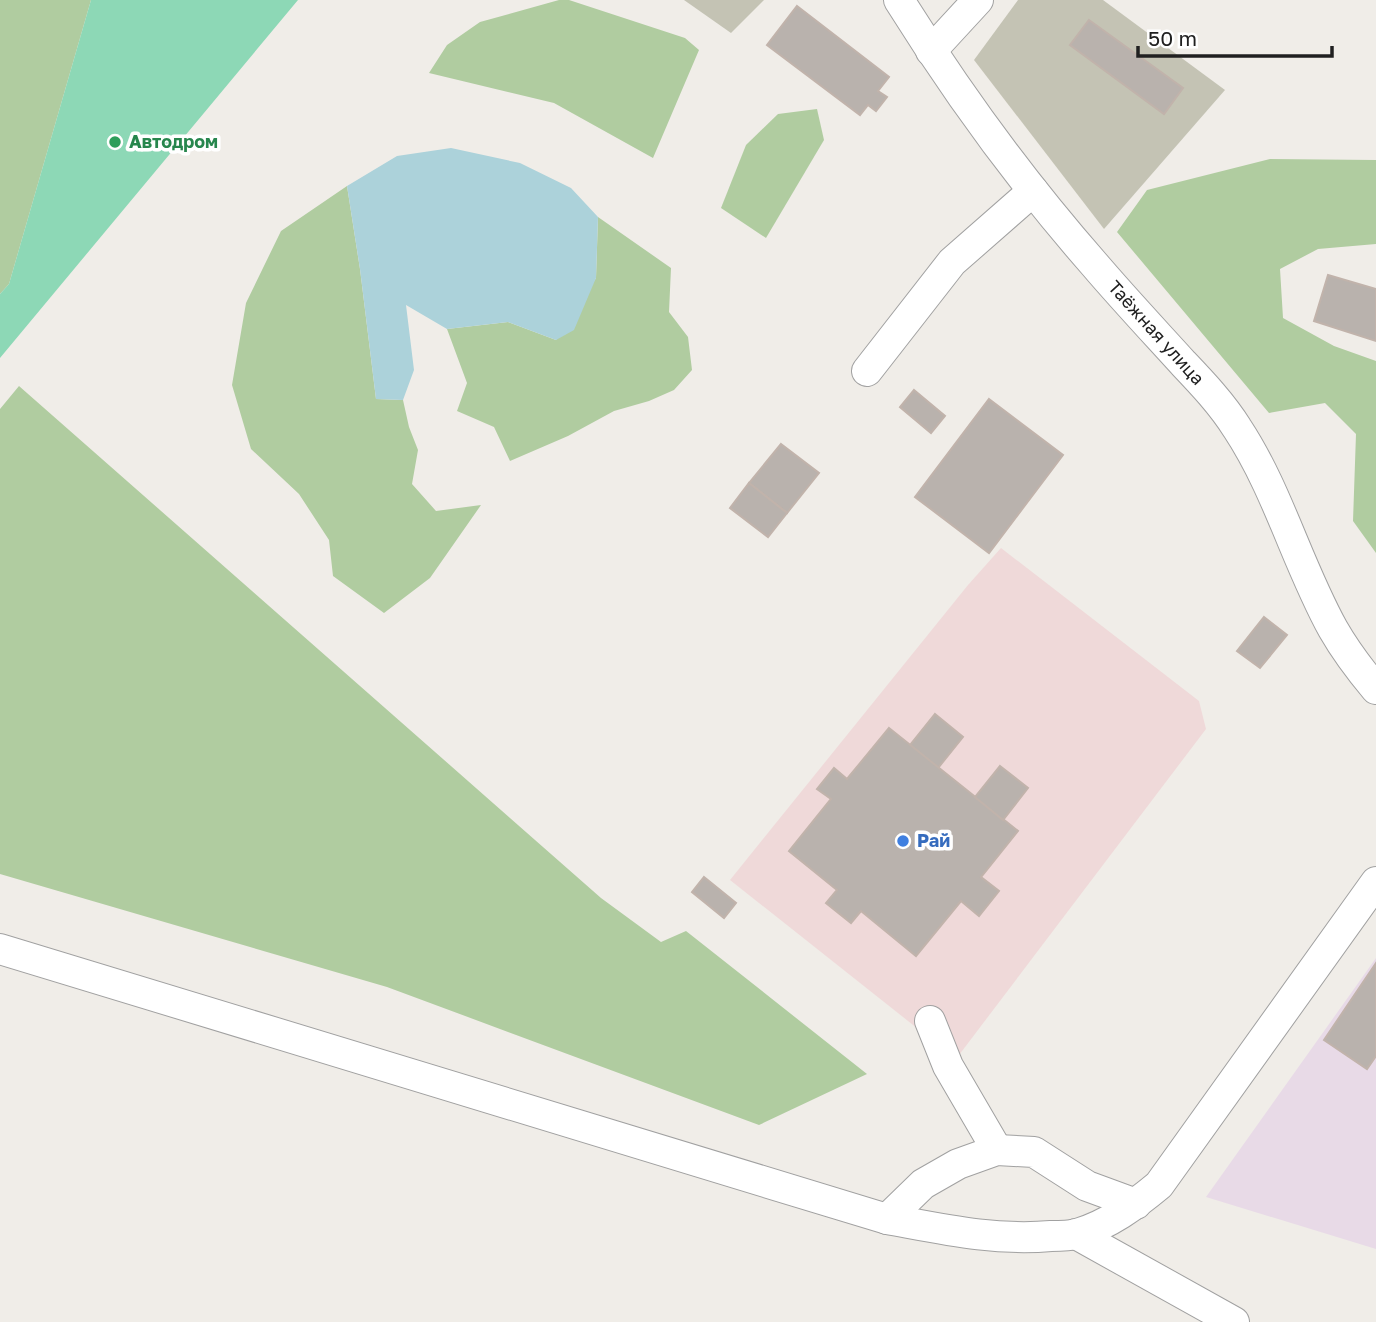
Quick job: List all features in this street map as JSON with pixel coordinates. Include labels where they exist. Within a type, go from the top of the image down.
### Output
[{"type":"street","name":"Таёжная улица","points":[[899,0],[931,51],[1032,191],[1093,264],[1202,383],[1237,427],[1282,514],[1333,630],[1376,689]]},
{"type":"street","points":[[931,51],[978,0]]},
{"type":"street","points":[[867,371],[951,262],[1032,191]]},
{"type":"street","points":[[0,949],[887,1219],[968,1234],[1021,1239],[1076,1234],[1105,1223],[1136,1204],[1159,1185],[1376,882]]},
{"type":"street","points":[[930,1021],[948,1066],[997,1150]]},
{"type":"street","points":[[887,1219],[923,1184],[958,1164],[997,1150],[1034,1152],[1087,1185],[1136,1204]]},
{"type":"street","points":[[1076,1234],[1234,1322]]},
{"type":"shaded area","points":[[684,0],[764,0],[731,33]]},
{"type":"shaded area","points":[[1018,0],[1103,0],[1225,90],[1104,229],[974,60]]},
{"type":"shaded area","points":[[1001,548],[1199,701],[1206,729],[956,1059],[730,880],[968,585]]},
{"type":"shaded area","points":[[1376,958],[1376,1249],[1206,1197]]},
{"type":"green space","points":[[0,0],[91,0],[9,284],[0,294]]},
{"type":"green space","name":"Автодром","points":[[91,0],[298,0],[0,358],[0,294],[9,284]]},
{"type":"green space","points":[[559,0],[569,0],[685,38],[699,50],[653,158],[554,103],[429,73],[447,45],[480,22]]},
{"type":"green space","points":[[817,109],[824,140],[766,238],[721,208],[746,145],[778,114]]},
{"type":"green space","points":[[1270,159],[1376,160],[1376,244],[1318,249],[1280,269],[1283,318],[1334,346],[1376,361],[1376,553],[1353,521],[1356,434],[1325,403],[1269,413],[1117,232],[1147,190]]},
{"type":"green space","points":[[347,186],[376,399],[403,400],[418,450],[412,484],[436,511],[481,505],[430,578],[384,613],[333,576],[329,540],[299,494],[251,449],[232,385],[246,303],[281,231]]},
{"type":"green space","points":[[598,217],[671,268],[669,312],[688,337],[692,370],[674,390],[649,401],[614,411],[568,436],[510,461],[494,427],[457,411],[467,383],[447,329],[508,322],[556,340],[596,278]]},
{"type":"green space","points":[[19,386],[601,898],[661,942],[686,931],[867,1074],[759,1125],[387,987],[0,874],[0,409]]},
{"type":"water","points":[[451,148],[520,163],[571,188],[598,217],[596,278],[574,330],[556,340],[508,322],[447,329],[406,305],[414,370],[403,400],[376,399],[347,186],[397,156]]},
{"type":"building","points":[[797,6],[889,77],[878,91],[887,97],[876,111],[868,105],[860,115],[767,45]]},
{"type":"building","points":[[1089,20],[1183,88],[1164,114],[1070,45]]},
{"type":"building","points":[[1328,275],[1376,289],[1376,341],[1314,321]]},
{"type":"building","points":[[914,390],[945,416],[931,433],[900,407]]},
{"type":"building","points":[[989,399],[1063,455],[989,553],[915,497]]},
{"type":"building","points":[[781,444],[819,473],[787,513],[749,483]]},
{"type":"building","points":[[749,483],[787,513],[768,537],[730,508]]},
{"type":"building","points":[[1264,617],[1287,635],[1260,668],[1237,651]]},
{"type":"building","points":[[935,714],[963,737],[938,768],[910,745]]},
{"type":"building","name":"Рай","points":[[889,728],[1018,831],[981,877],[999,891],[979,916],[961,901],[916,956],[861,911],[851,923],[826,903],[837,890],[789,851],[831,799],[817,789],[834,768],[847,779]]},
{"type":"building","points":[[1000,766],[1028,788],[1003,820],[975,797]]},
{"type":"building","points":[[704,877],[736,903],[724,918],[692,892]]},
{"type":"building","points":[[1376,963],[1376,1056],[1367,1069],[1324,1040]]},
{"type":"place","name":"Автодром","points":[[115,142]]},
{"type":"place","name":"Рай","points":[[903,841]]}]
